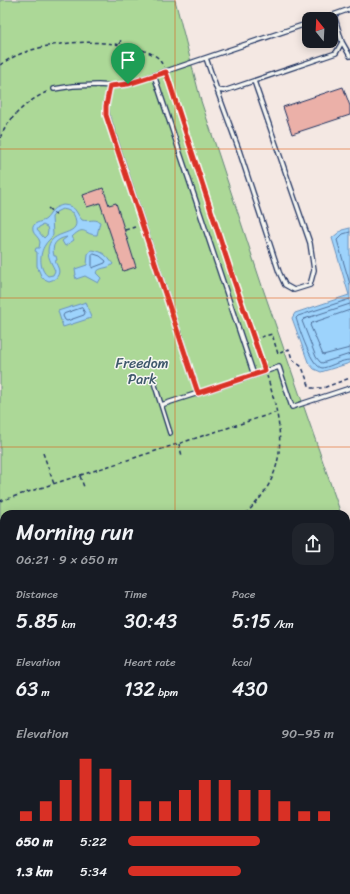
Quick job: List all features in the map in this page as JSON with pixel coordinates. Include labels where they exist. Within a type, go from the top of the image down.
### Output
[{"type":"lane","points":[[338,14],[350,9]]},
{"type":"lane","points":[[54,89],[98,84],[110,86],[128,84],[302,25]]},
{"type":"lane","points":[[338,28],[342,42],[350,56]]},
{"type":"lane","points":[[216,90],[224,91],[336,53],[342,42]]},
{"type":"lane","points":[[206,58],[216,90],[239,150],[279,272],[285,285],[294,290],[310,285],[314,270],[310,243],[254,81]]},
{"type":"lane","points":[[154,75],[254,375]]},
{"type":"lane","points":[[110,86],[106,106],[106,115],[198,393]]},
{"type":"lane","points":[[161,405],[279,367],[292,407],[350,388]]},
{"type":"lane","points":[[152,376],[170,433]]},
{"type":"path","points":[[120,44],[121,38]]},
{"type":"path","points":[[0,65],[30,51],[54,45],[73,42],[96,42],[120,44],[141,50],[156,57],[164,66],[278,412],[280,436],[279,453],[275,470],[267,490],[249,510]]},
{"type":"path","points":[[0,138],[8,123],[20,109],[32,99],[54,89]]},
{"type":"path","points":[[48,208],[57,216]]},
{"type":"path","points":[[125,230],[135,227]]},
{"type":"path","points":[[254,339],[272,334],[278,354],[289,349],[292,359],[302,367],[310,388],[323,388],[350,378]]},
{"type":"path","points":[[0,501],[278,412]]},
{"type":"path","points":[[179,444],[182,456]]},
{"type":"path","points":[[43,453],[54,484]]},
{"type":"path","points":[[80,476],[84,487]]},
{"type":"green space","name":"Freedom Park","points":[[0,0],[175,0],[201,101],[261,283],[340,510],[0,510]]},
{"type":"water","points":[[63,205],[73,208],[82,220],[96,220],[100,222],[97,235],[80,231],[72,237],[74,240],[65,246],[62,241],[67,237],[60,239],[55,243],[53,252],[54,256],[56,256],[57,260],[55,261],[59,272],[55,279],[49,281],[42,278],[37,266],[37,252],[35,251],[36,248],[39,248],[40,242],[33,231],[33,228],[35,224],[46,219],[54,209]],"holes":[[[62,209],[73,213],[76,221],[75,227],[54,238],[50,243],[48,254],[55,271],[53,275],[48,276],[43,270],[41,257],[43,249],[53,235],[52,217],[56,212]],[[43,225],[47,227],[48,231],[44,238],[37,230]]]},
{"type":"water","points":[[350,228],[350,363],[321,372],[314,369],[308,362],[292,318],[295,313],[349,295],[332,238],[342,230]]},
{"type":"water","points":[[92,250],[99,251],[104,254],[113,264],[96,273],[101,278],[98,283],[85,276],[76,279],[75,275],[75,269],[87,265],[88,254]]},
{"type":"water","points":[[86,302],[91,318],[63,327],[58,311]]},
{"type":"building","points":[[343,87],[350,106],[350,115],[292,134],[283,107]]},
{"type":"building","points":[[103,188],[109,205],[116,203],[136,267],[123,271],[100,203],[87,207],[83,195]]},
{"type":"route","points":[[166,72],[265,371],[198,393],[106,115],[106,106],[110,86],[128,84],[166,72]]}]
